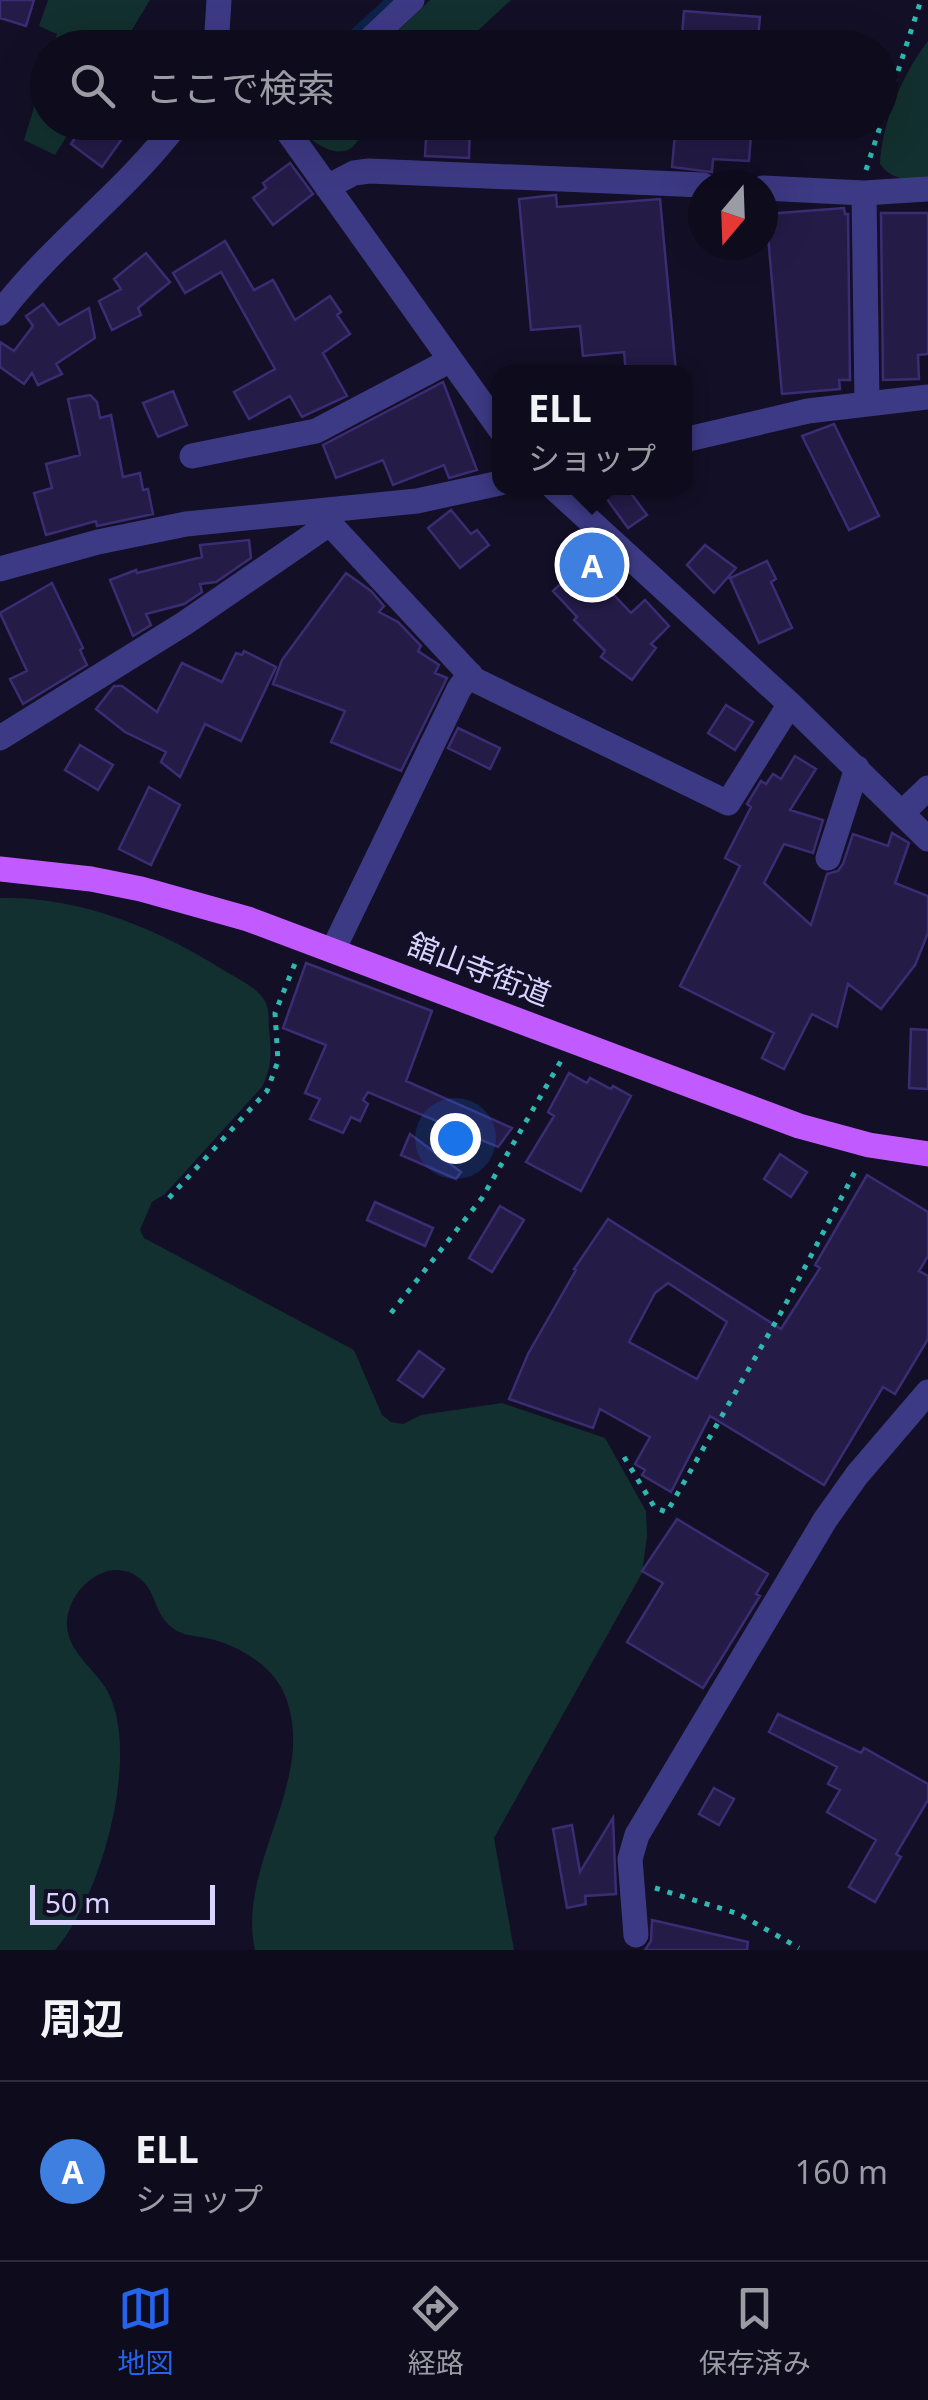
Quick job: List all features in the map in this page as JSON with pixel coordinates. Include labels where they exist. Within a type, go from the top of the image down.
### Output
[{"type":"main road","name":"舘山寺街道","points":[[0,870],[141,889],[306,939],[799,1126],[870,1145],[928,1154]]},
{"type":"street","points":[[217,30],[219,0]]},
{"type":"street","points":[[380,30],[412,0]]},
{"type":"street","points":[[0,313],[39,265],[162,140]]},
{"type":"street","points":[[294,140],[492,418]]},
{"type":"street","points":[[328,187],[354,173],[369,171],[688,185]]},
{"type":"street","points":[[778,189],[928,190]]},
{"type":"street","points":[[864,192],[867,402]]},
{"type":"street","points":[[192,456],[316,431],[450,362]]},
{"type":"street","points":[[692,438],[776,417],[867,402],[928,397]]},
{"type":"street","points":[[0,569],[98,542],[186,524],[323,517],[492,485]]},
{"type":"street","points":[[562,495],[790,704],[928,839]]},
{"type":"street","points":[[323,517],[470,674],[728,803],[790,704]]},
{"type":"street","points":[[0,738],[185,622],[323,517]]},
{"type":"street","points":[[333,950],[459,689],[470,674]]},
{"type":"street","points":[[828,858],[858,768]]},
{"type":"street","points":[[903,812],[928,788]]},
{"type":"street","points":[[636,1935],[632,1846],[637,1835],[825,1520],[928,1392]]},
{"type":"path","points":[[898,70],[921,0]]},
{"type":"path","points":[[864,192],[866,168],[875,140]]},
{"type":"path","points":[[169,1198],[266,1090],[278,1061],[274,1013],[306,939]]},
{"type":"path","points":[[391,1313],[482,1198],[572,1040]]},
{"type":"path","points":[[624,1458],[655,1508],[667,1512],[783,1309],[870,1145]]},
{"type":"path","points":[[632,1882],[739,1914],[799,1948]]},
{"type":"green space","points":[[48,0],[150,0],[132,30],[48,30],[39,26]]},
{"type":"green space","points":[[430,0],[511,0],[478,30],[399,30]]},
{"type":"green space","points":[[928,41],[928,179],[901,178],[880,164],[884,140],[898,140],[898,93]]},
{"type":"green space","points":[[30,121],[30,140],[64,140],[55,155],[24,140]]},
{"type":"green space","points":[[312,140],[358,140],[349,150],[340,152]]},
{"type":"green space","points":[[0,898],[89,909],[146,929],[246,983],[267,1005],[270,1058],[262,1087],[165,1194],[152,1202],[140,1230],[144,1238],[354,1350],[382,1415],[391,1422],[403,1424],[421,1415],[502,1403],[605,1438],[646,1511],[642,1573],[494,1838],[514,1950],[255,1950],[252,1918],[256,1887],[292,1761],[293,1730],[286,1698],[274,1677],[245,1653],[174,1629],[161,1616],[147,1586],[135,1575],[110,1571],[86,1583],[70,1607],[67,1621],[71,1641],[108,1692],[117,1719],[118,1788],[101,1862],[72,1927],[55,1950],[0,1950]]},
{"type":"building","points":[[0,0],[34,0],[26,26],[0,18]]},
{"type":"building","points":[[684,11],[760,17],[759,30],[682,30]]},
{"type":"building","points":[[74,140],[121,140],[102,167],[71,144]]},
{"type":"building","points":[[426,140],[470,140],[469,158],[425,156]]},
{"type":"building","points":[[674,140],[751,140],[749,161],[713,159],[712,170],[672,167]]},
{"type":"building","points":[[290,163],[313,194],[273,225],[253,198],[266,188],[263,183]]},
{"type":"building","points":[[556,195],[557,207],[660,199],[675,365],[625,365],[624,352],[583,356],[580,326],[531,330],[519,199]]},
{"type":"building","points":[[844,208],[848,214],[850,380],[839,380],[840,389],[782,394],[770,260],[778,260],[778,213]]},
{"type":"building","points":[[881,213],[928,213],[928,354],[918,355],[919,379],[883,380]]},
{"type":"building","points":[[225,241],[254,290],[273,280],[295,320],[330,296],[350,334],[323,353],[347,396],[302,417],[290,396],[249,419],[234,392],[275,369],[221,272],[185,293],[173,273]]},
{"type":"building","points":[[146,253],[170,282],[138,308],[141,315],[112,330],[99,301],[121,289],[114,279]]},
{"type":"building","points":[[43,304],[59,325],[89,308],[95,338],[56,364],[62,374],[38,385],[32,373],[24,384],[0,367],[0,342],[14,351],[33,326],[26,316]]},
{"type":"building","points":[[443,382],[477,470],[449,478],[444,465],[393,485],[383,460],[336,478],[323,445]]},
{"type":"building","points":[[173,391],[187,425],[158,437],[143,403]]},
{"type":"building","points":[[90,395],[97,402],[100,418],[111,415],[123,477],[140,473],[153,514],[97,526],[96,521],[46,535],[34,493],[52,488],[46,464],[80,455],[68,399]]},
{"type":"building","points":[[834,424],[879,516],[849,530],[802,436]]},
{"type":"building","points":[[604,495],[632,495],[647,515],[628,528]]},
{"type":"building","points":[[451,510],[471,534],[477,530],[489,545],[460,568],[428,528]]},
{"type":"building","points":[[249,540],[251,558],[216,582],[200,584],[202,592],[184,604],[146,614],[151,625],[133,636],[110,580],[136,570],[137,573],[202,557],[200,545]]},
{"type":"building","points":[[705,545],[736,568],[714,593],[687,565]]},
{"type":"building","points":[[767,561],[776,579],[771,582],[792,628],[759,643],[730,578]]},
{"type":"building","points":[[583,562],[631,613],[645,600],[669,626],[651,644],[656,648],[632,680],[601,657],[605,651],[574,620],[577,617],[553,591]]},
{"type":"building","points":[[346,573],[371,591],[384,606],[379,612],[398,622],[421,646],[418,651],[439,665],[435,673],[447,678],[401,771],[331,742],[345,711],[273,684],[282,660]]},
{"type":"building","points":[[52,583],[87,665],[23,704],[10,679],[27,671],[0,613]]},
{"type":"building","points":[[244,651],[276,667],[241,741],[205,724],[180,777],[161,762],[166,752],[125,732],[96,709],[114,686],[122,686],[157,712],[182,663],[222,682],[236,653],[242,655]]},
{"type":"building","points":[[726,705],[753,722],[735,750],[708,733]]},
{"type":"building","points":[[458,728],[500,748],[490,769],[448,748]]},
{"type":"building","points":[[80,745],[113,765],[98,790],[65,770]]},
{"type":"building","points":[[795,756],[816,769],[790,810],[823,820],[813,853],[784,844],[764,883],[811,925],[827,874],[838,871],[843,864],[853,834],[888,846],[892,833],[909,843],[895,883],[928,896],[928,933],[915,965],[881,1009],[848,984],[837,1027],[812,1014],[784,1069],[762,1058],[774,1033],[680,986],[740,866],[725,858],[751,807],[747,804],[761,781],[766,784],[773,774],[781,779]]},
{"type":"building","points":[[149,787],[180,805],[151,865],[119,849]]},
{"type":"building","points":[[306,963],[432,1011],[406,1081],[512,1128],[498,1147],[368,1092],[363,1100],[368,1104],[360,1121],[351,1117],[343,1133],[310,1119],[320,1099],[305,1093],[326,1045],[283,1028]]},
{"type":"building","points":[[911,1029],[928,1030],[928,1089],[909,1088]]},
{"type":"building","points":[[569,1073],[587,1083],[590,1078],[611,1089],[613,1086],[631,1096],[581,1191],[526,1162],[554,1116],[548,1112]]},
{"type":"building","points":[[410,1134],[461,1172],[456,1179],[401,1155]]},
{"type":"building","points":[[780,1154],[807,1172],[791,1197],[764,1179]]},
{"type":"building","points":[[867,1175],[928,1212],[928,1256],[919,1271],[928,1276],[928,1339],[895,1394],[883,1387],[824,1485],[710,1416],[671,1492],[642,1475],[645,1470],[635,1464],[650,1437],[600,1409],[593,1428],[509,1399],[528,1354],[574,1269],[608,1219],[781,1329],[820,1268],[815,1265]],"holes":[[[668,1283],[727,1322],[697,1379],[629,1342],[655,1293]]]},
{"type":"building","points":[[375,1202],[433,1228],[425,1246],[367,1220]]},
{"type":"building","points":[[500,1206],[524,1220],[492,1272],[469,1258]]},
{"type":"building","points":[[419,1351],[444,1369],[423,1397],[398,1380]]},
{"type":"building","points":[[677,1519],[768,1574],[756,1594],[760,1596],[703,1688],[627,1642],[663,1583],[642,1571]]},
{"type":"building","points":[[778,1714],[861,1753],[864,1748],[928,1784],[928,1800],[896,1854],[901,1857],[875,1902],[849,1887],[876,1840],[827,1812],[840,1790],[828,1784],[837,1767],[769,1732]]},
{"type":"building","points":[[714,1788],[734,1799],[719,1825],[699,1814]]},
{"type":"building","points":[[613,1818],[616,1894],[585,1896],[586,1904],[567,1908],[553,1829],[572,1825],[580,1872]]},
{"type":"building","points":[[652,1920],[748,1942],[747,1950],[645,1950],[651,1941]]},
{"type":"waterway","points":[[357,30],[390,0]]},
{"type":"place","name":"ELL","points":[[592,565]]}]
